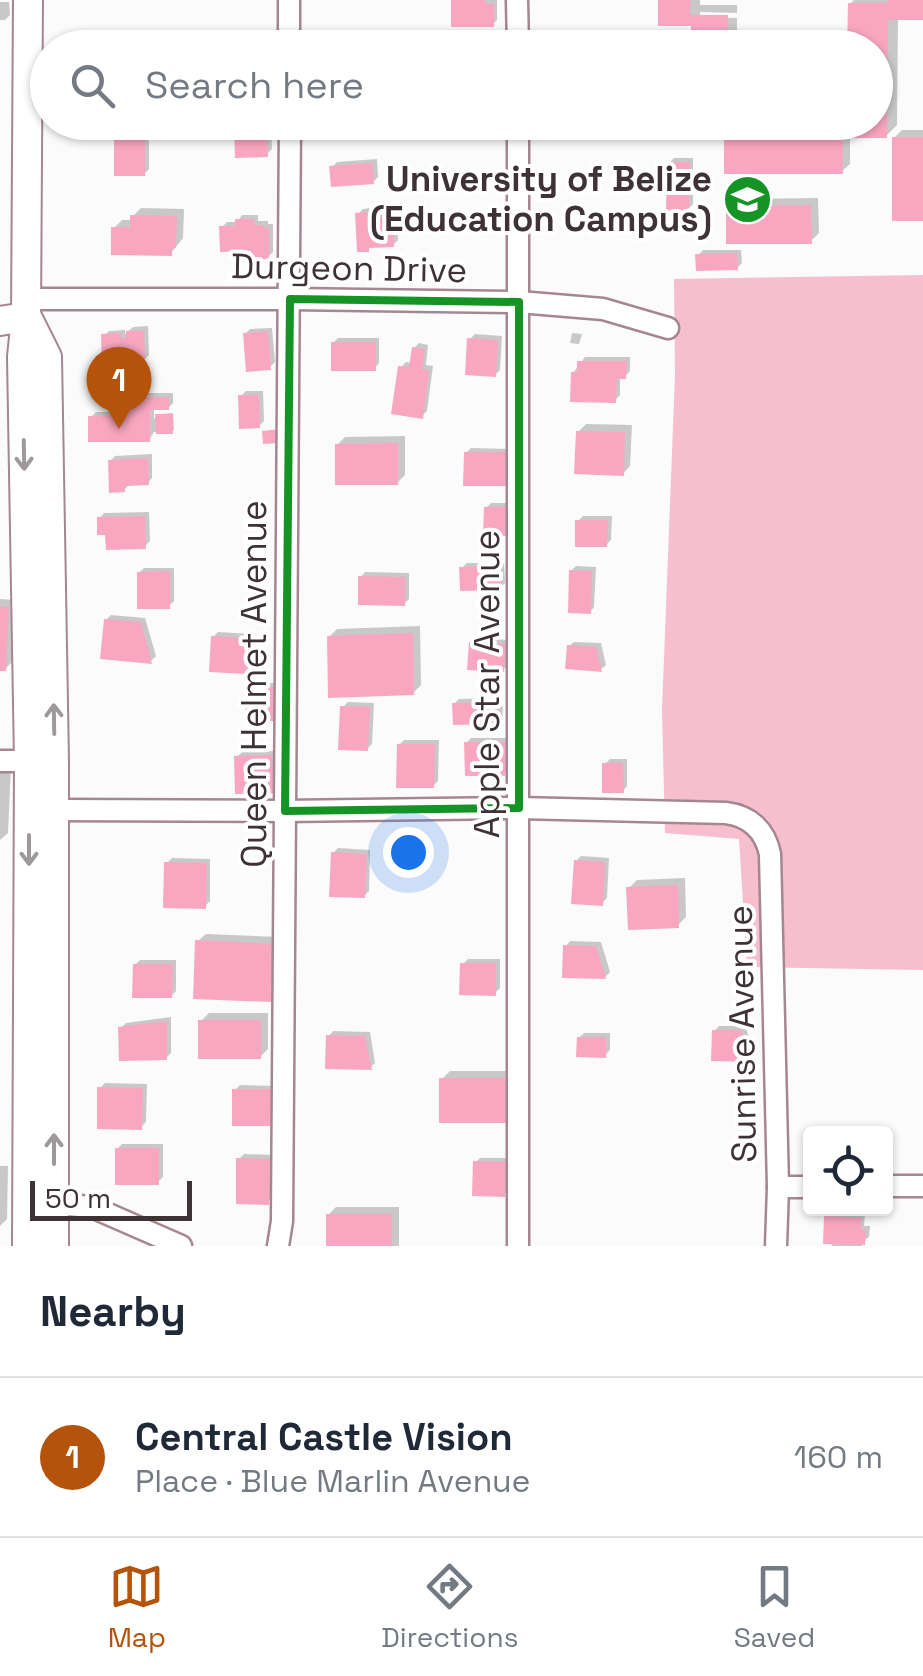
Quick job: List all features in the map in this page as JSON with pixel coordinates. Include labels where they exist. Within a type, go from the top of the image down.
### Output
[{"type":"street","points":[[27,1246],[42,761],[22,358],[13,311],[28,0]]},
{"type":"street","points":[[289,0],[289,30]]},
{"type":"street","points":[[518,0],[518,30]]},
{"type":"street","name":"Queen Helmet Avenue","points":[[278,1246],[282,1221],[290,140]]},
{"type":"street","name":"Apple Star Avenue","points":[[518,140],[518,1246]]},
{"type":"street","name":"Durgeon Drive","points":[[13,311],[290,299],[519,302],[603,309],[668,328]]},
{"type":"street","points":[[0,761],[42,761]]},
{"type":"street","points":[[42,761],[54,810],[54,1246]]},
{"type":"street","points":[[54,810],[519,808]]},
{"type":"street","name":"Sunrise Avenue","points":[[519,808],[726,813],[747,818],[768,843],[778,1187],[776,1246]]},
{"type":"street","points":[[893,1186],[923,1186]]},
{"type":"street","points":[[778,1187],[803,1187]]},
{"type":"street","points":[[54,1204],[92,1207],[181,1246]]},
{"type":"highlighted area","points":[[290,299],[519,302],[519,808],[285,811]]},
{"type":"shaded area","points":[[923,275],[923,970],[747,967],[739,839],[665,833],[662,710],[675,374],[674,279]]},
{"type":"building","points":[[451,0],[485,0],[485,4],[494,4],[494,27],[451,27]]},
{"type":"building","points":[[658,0],[690,0],[690,15],[728,15],[728,30],[658,26]]},
{"type":"building","points":[[923,0],[923,20],[888,20],[888,30],[847,30],[848,3]]},
{"type":"building","points":[[893,137],[923,137],[923,221],[892,221]]},
{"type":"building","points":[[114,140],[145,140],[145,176],[114,176]]},
{"type":"building","points":[[234,140],[267,140],[268,157],[235,158]]},
{"type":"building","points":[[724,140],[843,140],[843,174],[724,174]]},
{"type":"building","points":[[667,162],[690,162],[689,211],[666,211]]},
{"type":"building","points":[[372,163],[374,184],[331,187],[329,166]]},
{"type":"building","points":[[811,205],[812,244],[726,244],[726,206]]},
{"type":"building","points":[[367,212],[367,219],[393,218],[394,247],[357,252],[355,213]]},
{"type":"building","points":[[130,215],[177,216],[172,256],[111,255],[111,227],[130,227]]},
{"type":"building","points":[[235,219],[254,219],[254,225],[269,228],[269,259],[251,260],[251,251],[220,252],[219,226],[235,226]]},
{"type":"building","points":[[737,253],[738,270],[696,271],[695,254]]},
{"type":"building","points":[[144,330],[145,362],[102,370],[101,334],[121,333],[121,338],[126,338],[126,331]]},
{"type":"building","points":[[268,331],[271,370],[246,372],[243,333]]},
{"type":"building","points":[[467,338],[498,340],[496,377],[465,375]]},
{"type":"building","points":[[331,342],[376,342],[376,371],[331,371]]},
{"type":"building","points":[[412,347],[425,349],[422,369],[429,370],[423,419],[391,414],[398,366],[409,367]]},
{"type":"building","points":[[577,361],[627,361],[626,379],[617,379],[616,403],[570,402],[571,372],[577,372]]},
{"type":"building","points":[[238,395],[259,395],[260,428],[239,429]]},
{"type":"building","points":[[121,397],[169,397],[169,410],[150,410],[150,442],[88,442],[88,416],[121,416]]},
{"type":"building","points":[[155,414],[173,414],[173,434],[156,434]]},
{"type":"building","points":[[280,429],[281,443],[263,444],[262,431]]},
{"type":"building","points":[[576,431],[625,432],[624,476],[574,474]]},
{"type":"building","points":[[398,443],[398,485],[335,485],[335,444]]},
{"type":"building","points":[[464,452],[508,452],[508,486],[463,486]]},
{"type":"building","points":[[148,458],[149,485],[125,486],[125,492],[109,493],[108,460]]},
{"type":"building","points":[[484,507],[510,507],[509,536],[483,535]]},
{"type":"building","points":[[145,516],[146,549],[106,550],[105,535],[97,535],[97,517]]},
{"type":"building","points":[[575,520],[608,520],[607,547],[575,547]]},
{"type":"building","points":[[500,566],[501,590],[460,591],[459,567]]},
{"type":"building","points":[[569,570],[592,571],[591,614],[568,613]]},
{"type":"building","points":[[170,571],[170,609],[137,609],[137,572]]},
{"type":"building","points":[[358,576],[405,577],[405,606],[358,605]]},
{"type":"building","points":[[0,607],[9,607],[6,671],[0,671]]},
{"type":"building","points":[[104,619],[141,622],[152,664],[100,659]]},
{"type":"building","points":[[413,633],[414,695],[328,698],[327,636]]},
{"type":"building","points":[[211,636],[248,638],[247,674],[209,672]]},
{"type":"building","points":[[469,642],[506,644],[504,672],[467,670]]},
{"type":"building","points":[[567,645],[596,647],[602,672],[565,669]]},
{"type":"building","points":[[247,687],[275,687],[276,721],[245,722]]},
{"type":"building","points":[[498,702],[499,724],[453,725],[452,703]]},
{"type":"building","points":[[340,706],[370,707],[368,751],[338,750]]},
{"type":"building","points":[[464,742],[505,742],[505,776],[465,776]]},
{"type":"building","points":[[397,744],[435,744],[434,788],[396,788]]},
{"type":"building","points":[[272,755],[274,793],[235,794],[234,756]]},
{"type":"building","points":[[602,763],[623,763],[624,793],[602,793]]},
{"type":"building","points":[[331,852],[367,854],[365,898],[329,897]]},
{"type":"building","points":[[574,860],[605,862],[603,906],[571,904]]},
{"type":"building","points":[[164,862],[207,863],[206,909],[163,908]]},
{"type":"building","points":[[678,885],[679,928],[628,930],[626,887]]},
{"type":"building","points":[[195,940],[274,944],[272,1002],[193,999]]},
{"type":"building","points":[[563,945],[596,946],[606,979],[562,978]]},
{"type":"building","points":[[460,963],[496,963],[496,996],[459,995]]},
{"type":"building","points":[[133,964],[173,964],[172,998],[132,998]]},
{"type":"building","points":[[198,1020],[261,1020],[261,1059],[198,1059]]},
{"type":"building","points":[[167,1021],[167,1060],[119,1061],[118,1027]]},
{"type":"building","points":[[712,1030],[741,1030],[752,1062],[711,1061]]},
{"type":"building","points":[[326,1035],[365,1036],[372,1070],[325,1069]]},
{"type":"building","points":[[577,1037],[606,1037],[606,1058],[576,1057]]},
{"type":"building","points":[[439,1078],[510,1078],[510,1123],[439,1123]]},
{"type":"building","points":[[97,1087],[143,1088],[142,1130],[97,1129]]},
{"type":"building","points":[[232,1089],[273,1089],[272,1126],[232,1126]]},
{"type":"building","points":[[115,1148],[159,1148],[159,1185],[115,1185]]},
{"type":"building","points":[[236,1158],[270,1159],[269,1205],[236,1204]]},
{"type":"building","points":[[473,1161],[506,1162],[505,1197],[472,1196]]},
{"type":"building","points":[[326,1214],[392,1214],[392,1246],[326,1246]]},
{"type":"building","points":[[824,1216],[861,1218],[861,1230],[866,1230],[865,1245],[823,1244]]},
{"type":"place","name":"University of Belize (Education Campus)","points":[[747,199]]},
{"type":"place","name":"Central Castle Vision","points":[[119,429]]}]
